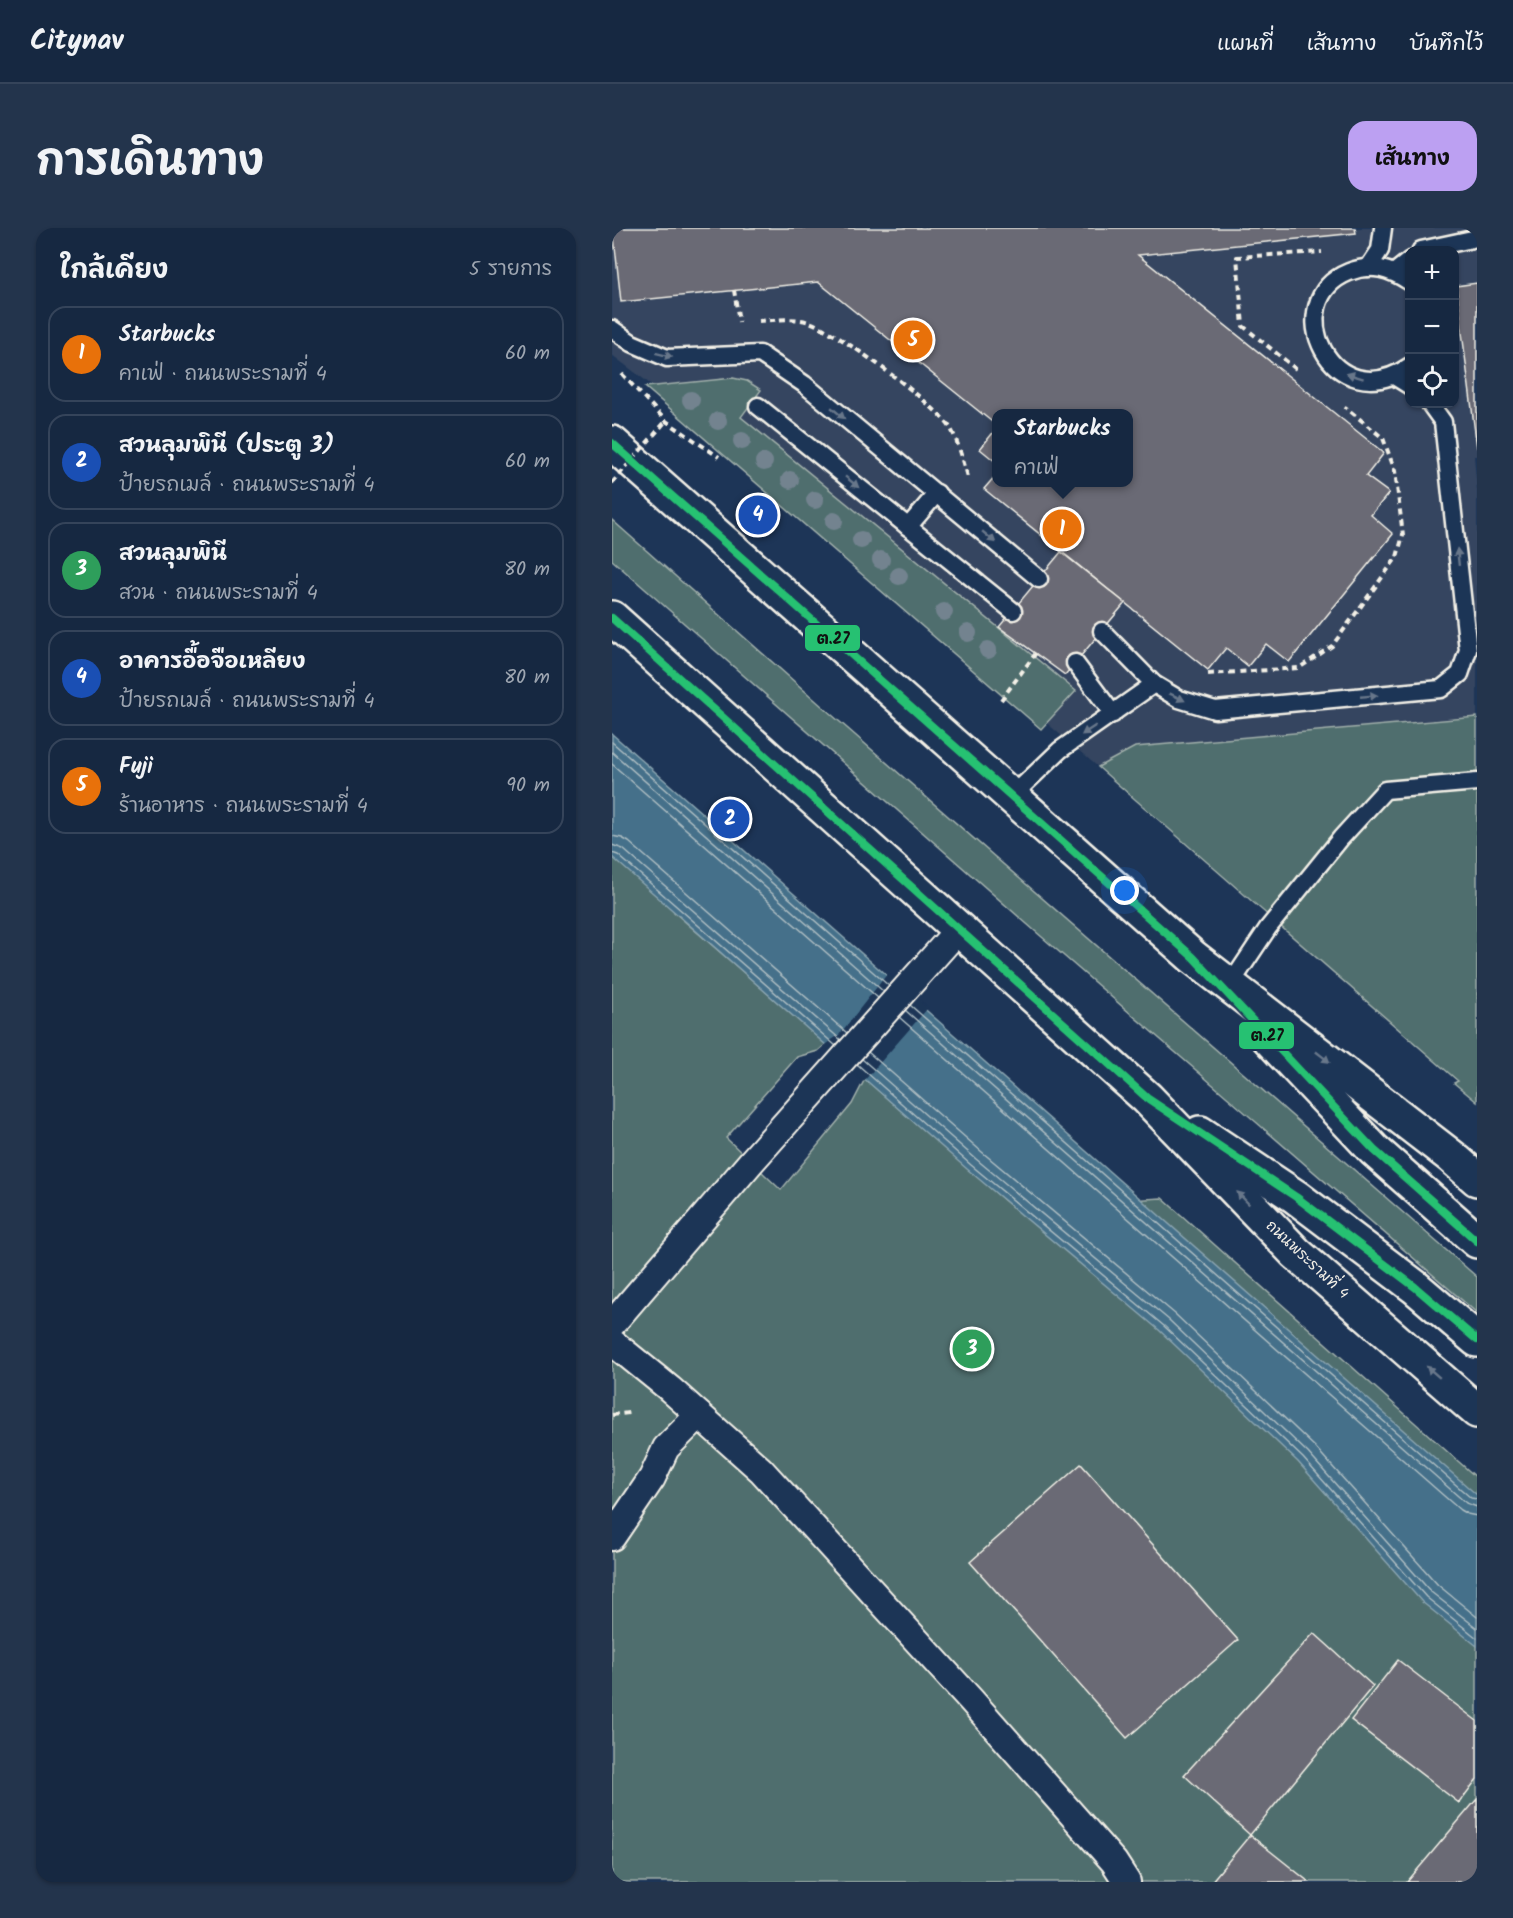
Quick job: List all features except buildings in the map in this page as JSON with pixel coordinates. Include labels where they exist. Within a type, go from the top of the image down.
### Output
[{"type":"main road","points":[[612,443],[1193,957],[1452,1157],[1477,1179]]},
{"type":"main road","name":"ถนนพระรามที่ 4","points":[[612,618],[1148,1098],[1296,1253],[1477,1411]]},
{"type":"main road","points":[[1193,957],[1374,1150],[1477,1241]]},
{"type":"main road","name":"ถนนพระรามที่ 4","points":[[1148,1098],[1296,1197],[1415,1287],[1477,1340]]},
{"type":"street","points":[[612,1324],[824,1079],[920,975],[958,930]]},
{"type":"street","points":[[612,1342],[699,1414],[761,1470],[979,1708],[1114,1862],[1127,1882]]},
{"type":"street","points":[[612,1537],[652,1478],[666,1448],[699,1414]]},
{"type":"lane","points":[[1368,268],[1380,250],[1383,228]]},
{"type":"lane","points":[[1440,246],[1477,238]]},
{"type":"lane","points":[[1402,277],[1377,267],[1359,268],[1341,275],[1327,288],[1318,304],[1315,322],[1318,341],[1327,357],[1340,370],[1357,378],[1375,380],[1394,376],[1405,369]]},
{"type":"lane","points":[[612,329],[632,343],[667,358],[760,354],[804,384],[1039,579]]},
{"type":"lane","points":[[1394,376],[1405,383]]},
{"type":"lane","points":[[758,406],[1012,611]]},
{"type":"lane","points":[[1102,631],[1154,684],[1179,699],[1215,710],[1441,689],[1460,674],[1468,650],[1443,422],[1433,408]]},
{"type":"lane","points":[[908,527],[937,493]]},
{"type":"lane","points":[[1075,663],[1113,714]]},
{"type":"lane","points":[[1011,797],[1060,750],[1154,684]]},
{"type":"lane","points":[[1230,985],[1268,928],[1341,838],[1385,790],[1477,782]]},
{"type":"path","points":[[1299,371],[1243,326],[1237,257],[1329,252]]},
{"type":"path","points":[[734,290],[739,322]]},
{"type":"path","points":[[620,372],[666,421],[719,457]]},
{"type":"path","points":[[1206,674],[1299,668],[1332,646],[1397,556],[1403,535],[1395,471],[1383,438],[1337,401]]},
{"type":"path","points":[[612,483],[666,421]]},
{"type":"path","points":[[1001,700],[1036,654]]},
{"type":"path","points":[[612,1415],[629,1413]]},
{"type":"shaded area","points":[[612,228],[1477,228],[1477,456],[1474,456],[1477,491],[1477,1098],[1098,767],[662,393],[612,355]]},
{"type":"green space","points":[[733,378],[747,381],[761,390],[741,417],[1076,691],[1041,729],[645,387]]},
{"type":"green space","points":[[612,520],[832,715],[1477,1277],[1477,1313],[1035,931],[612,560]]},
{"type":"green space","points":[[1477,717],[1477,1102],[1454,1083],[1458,1081],[1098,767],[1135,747]]},
{"type":"green space","points":[[612,743],[674,912],[826,1044],[818,1051],[797,1057],[726,1138],[781,1190],[852,1104],[865,1079],[1012,1207],[1162,1198],[1477,1478],[1477,1882],[612,1882]]},
{"type":"water","points":[[612,734],[1477,1495],[1477,1646],[1422,1602],[1298,1462],[1159,1330],[967,1169],[612,857]]},
{"type":"pier","points":[[888,973],[928,1008],[863,1082],[823,1046],[839,1035]]},
{"type":"transit line","name":"ต.27","points":[[612,443],[1193,957],[1374,1150],[1477,1241]]},
{"type":"transit line","name":"ต.27","points":[[612,618],[1147,1098],[1296,1197],[1415,1287],[1477,1340]]},
{"type":"place","name":"Fuji","points":[[913,340]]},
{"type":"place","name":"อาคารอื้อจือเหลียง","points":[[758,515]]},
{"type":"place","name":"Starbucks","points":[[1062,529]]},
{"type":"place","name":"สวนลุมพินี (ประตู 3)","points":[[730,819]]},
{"type":"place","name":"สวนลุมพินี","points":[[972,1349]]}]
